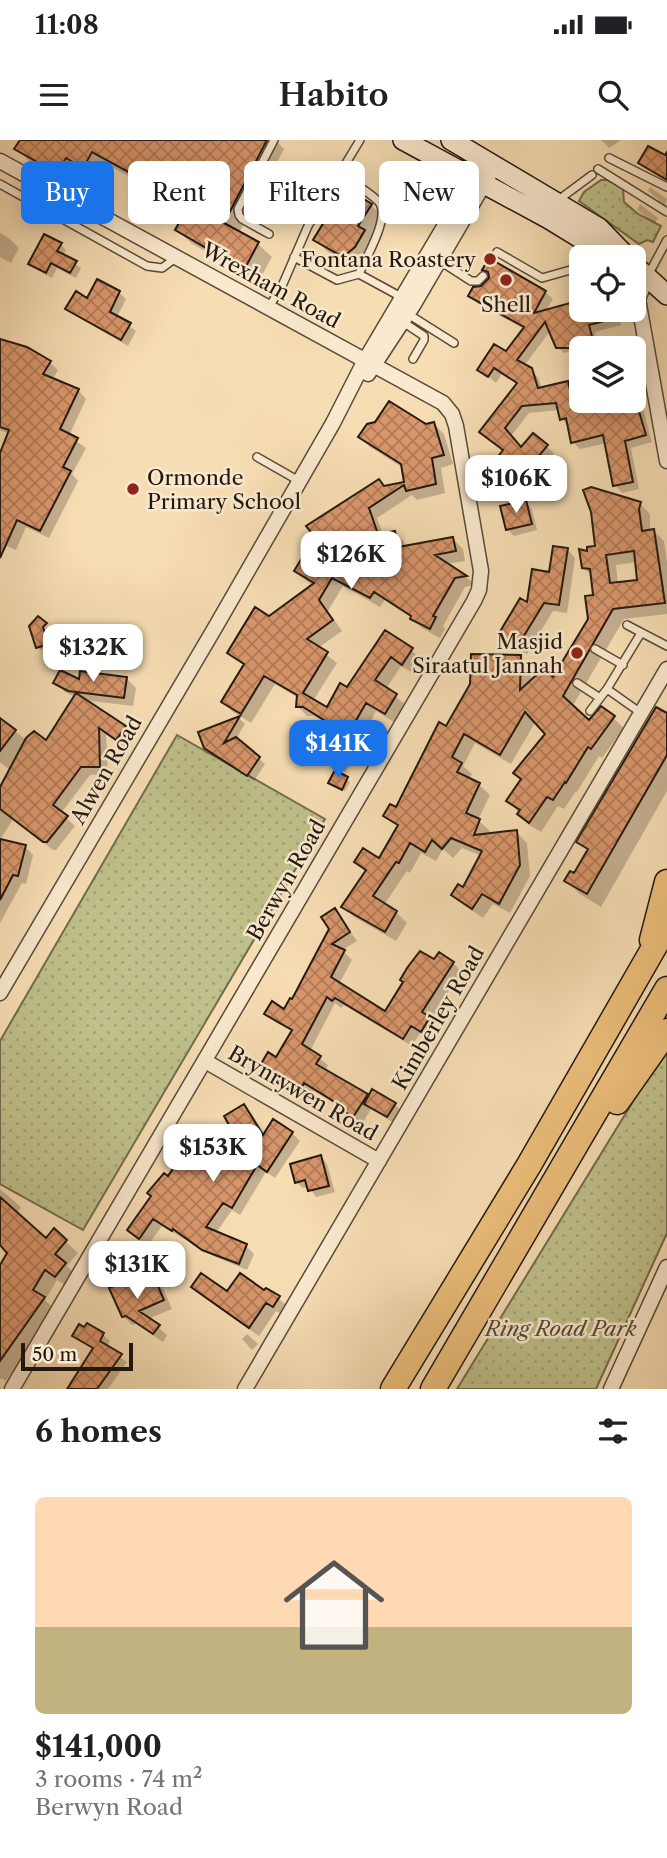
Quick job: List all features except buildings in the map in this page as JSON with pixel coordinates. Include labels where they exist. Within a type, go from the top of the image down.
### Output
[{"type":"highway","points":[[648,958],[667,882]]},
{"type":"highway","points":[[393,1389],[529,1165],[667,925]]},
{"type":"highway","points":[[433,1389],[667,989]]},
{"type":"highway","points":[[575,1146],[619,1099],[667,1031]]},
{"type":"main road","points":[[403,140],[442,161]]},
{"type":"main road","points":[[451,140],[599,228],[616,245]]},
{"type":"main road","points":[[479,181],[549,219],[584,245]]},
{"type":"main road","points":[[646,276],[667,295]]},
{"type":"street","name":"Wrexham Road","points":[[0,161],[369,364]]},
{"type":"street","name":"Alwen Road","points":[[479,178],[489,162]]},
{"type":"street","name":"Alwen Road","points":[[369,364],[407,310],[454,224]]},
{"type":"street","name":"Alwen Road","points":[[0,993],[333,423],[369,364],[439,261],[457,224]]},
{"type":"street","points":[[642,322],[667,461]]},
{"type":"street","name":"Berwyn Road","points":[[12,1389],[479,590],[480,557],[454,418],[438,400],[369,364]]},
{"type":"street","name":"Kimberley Road","points":[[245,1389],[667,669]]},
{"type":"street","name":"Brynrywen Road","points":[[205,1061],[379,1161]]},
{"type":"street","points":[[611,1389],[667,1267]]},
{"type":"lane","points":[[269,234],[242,219],[238,209],[274,140]]},
{"type":"lane","points":[[349,161],[360,140]]},
{"type":"lane","points":[[609,158],[667,187]]},
{"type":"lane","points":[[598,169],[667,212]]},
{"type":"lane","points":[[556,202],[592,175]]},
{"type":"lane","points":[[0,184],[147,266],[162,268],[177,257]]},
{"type":"lane","points":[[359,274],[384,218],[383,208],[365,191]]},
{"type":"lane","points":[[269,307],[310,224]]},
{"type":"lane","points":[[646,264],[667,240]]},
{"type":"lane","points":[[497,252],[542,278],[569,270]]},
{"type":"lane","points":[[294,257],[337,280],[359,274]]},
{"type":"lane","points":[[439,261],[471,281],[478,281],[484,276]]},
{"type":"lane","points":[[359,274],[454,343]]},
{"type":"lane","points":[[407,310],[424,336],[413,359]]},
{"type":"lane","points":[[257,457],[300,481]]},
{"type":"lane","points":[[627,625],[667,646]]},
{"type":"lane","points":[[590,711],[607,689],[641,633]]},
{"type":"lane","points":[[596,649],[623,664]]},
{"type":"lane","points":[[577,683],[600,698]]},
{"type":"lane","points":[[607,689],[641,713]]},
{"type":"green space","points":[[601,180],[607,180],[623,189],[624,202],[638,214],[661,226],[653,242],[647,240],[639,244],[579,201],[584,192]]},
{"type":"green space","points":[[177,735],[325,819],[83,1230],[0,1184],[0,1041]]},
{"type":"green space","name":"Ring Road Park","points":[[667,1046],[667,1233],[596,1389],[457,1389]]},
{"type":"place","name":"Fontana Roastery","points":[[490,259]]},
{"type":"place","name":"Shell","points":[[506,280]]},
{"type":"place","name":"Ormonde Primary School","points":[[133,489]]},
{"type":"place","name":"Masjid Siraatul Jannah","points":[[577,653]]}]
